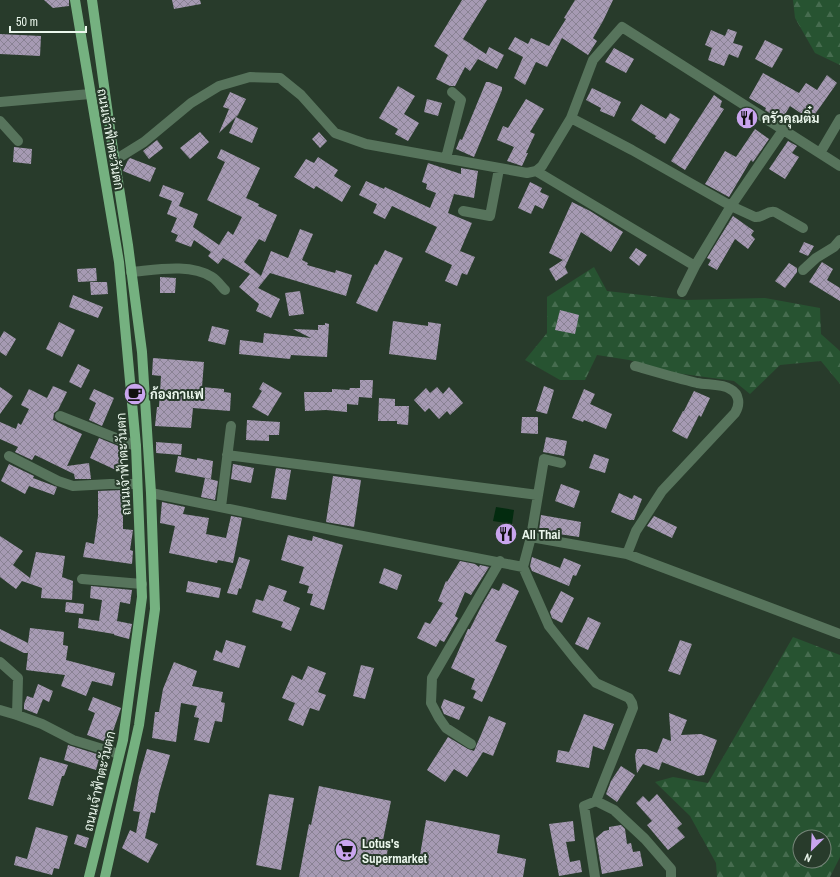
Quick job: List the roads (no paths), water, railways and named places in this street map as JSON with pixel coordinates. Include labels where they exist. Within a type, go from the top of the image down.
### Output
[{"type":"main road","name":"ถนนเจ้าฟ้าตะวันตก","points":[[75,0],[120,262],[136,446],[142,584],[141,604],[123,740],[89,877]]},
{"type":"main road","name":"ถนนเจ้าฟ้าตะวันตก","points":[[92,0],[142,352],[151,493],[155,610],[139,725],[105,877]]},
{"type":"street","points":[[115,160],[144,142],[191,103],[202,96],[219,86],[250,77],[280,78],[301,95],[335,133],[366,144],[526,173],[536,171],[542,166],[571,118],[593,60],[622,27],[840,166]]},
{"type":"street","points":[[446,158],[461,100],[452,92]]},
{"type":"street","points":[[0,102],[90,94]]},
{"type":"street","points":[[571,118],[732,206],[755,217],[771,211],[803,228]]},
{"type":"street","points":[[820,153],[840,119]]},
{"type":"street","points":[[0,121],[18,141]]},
{"type":"street","points":[[682,292],[695,266],[732,206],[783,130]]},
{"type":"street","points":[[463,211],[490,216],[499,168]]},
{"type":"street","points":[[536,171],[695,266]]},
{"type":"street","points":[[803,270],[816,258],[834,248],[840,240]]},
{"type":"street","points":[[131,272],[179,268],[212,277],[226,290]]},
{"type":"street","points":[[627,554],[636,531],[662,491],[730,419],[739,406],[738,399],[731,389],[698,383],[635,366]]},
{"type":"street","points":[[60,416],[136,446]]},
{"type":"street","points":[[221,507],[231,426]]},
{"type":"street","points":[[227,455],[538,495]]},
{"type":"street","points":[[9,456],[58,481],[73,486],[137,484]]},
{"type":"street","points":[[561,463],[544,459],[523,567],[549,626],[596,683],[629,698],[633,708],[596,801],[584,806],[595,877]]},
{"type":"street","points":[[151,493],[342,532],[500,561],[523,567]]},
{"type":"street","points":[[530,536],[627,554],[840,634]]},
{"type":"street","points":[[471,744],[446,728],[439,718],[432,703],[432,678],[500,561]]},
{"type":"street","points":[[82,579],[142,584]]},
{"type":"street","points":[[0,662],[18,678],[17,715]]},
{"type":"street","points":[[0,710],[42,724],[73,740],[119,754]]},
{"type":"street","points":[[596,801],[614,810],[645,839],[671,869],[671,877]]},
{"type":"place","name":"ครัวคุณติ๋ม","points":[[747,118]]},
{"type":"place","name":"ก้องกาแฟ","points":[[135,394]]},
{"type":"place","name":"All Thai","points":[[506,534]]},
{"type":"place","name":"Lotus's Supermarket","points":[[346,850]]}]
